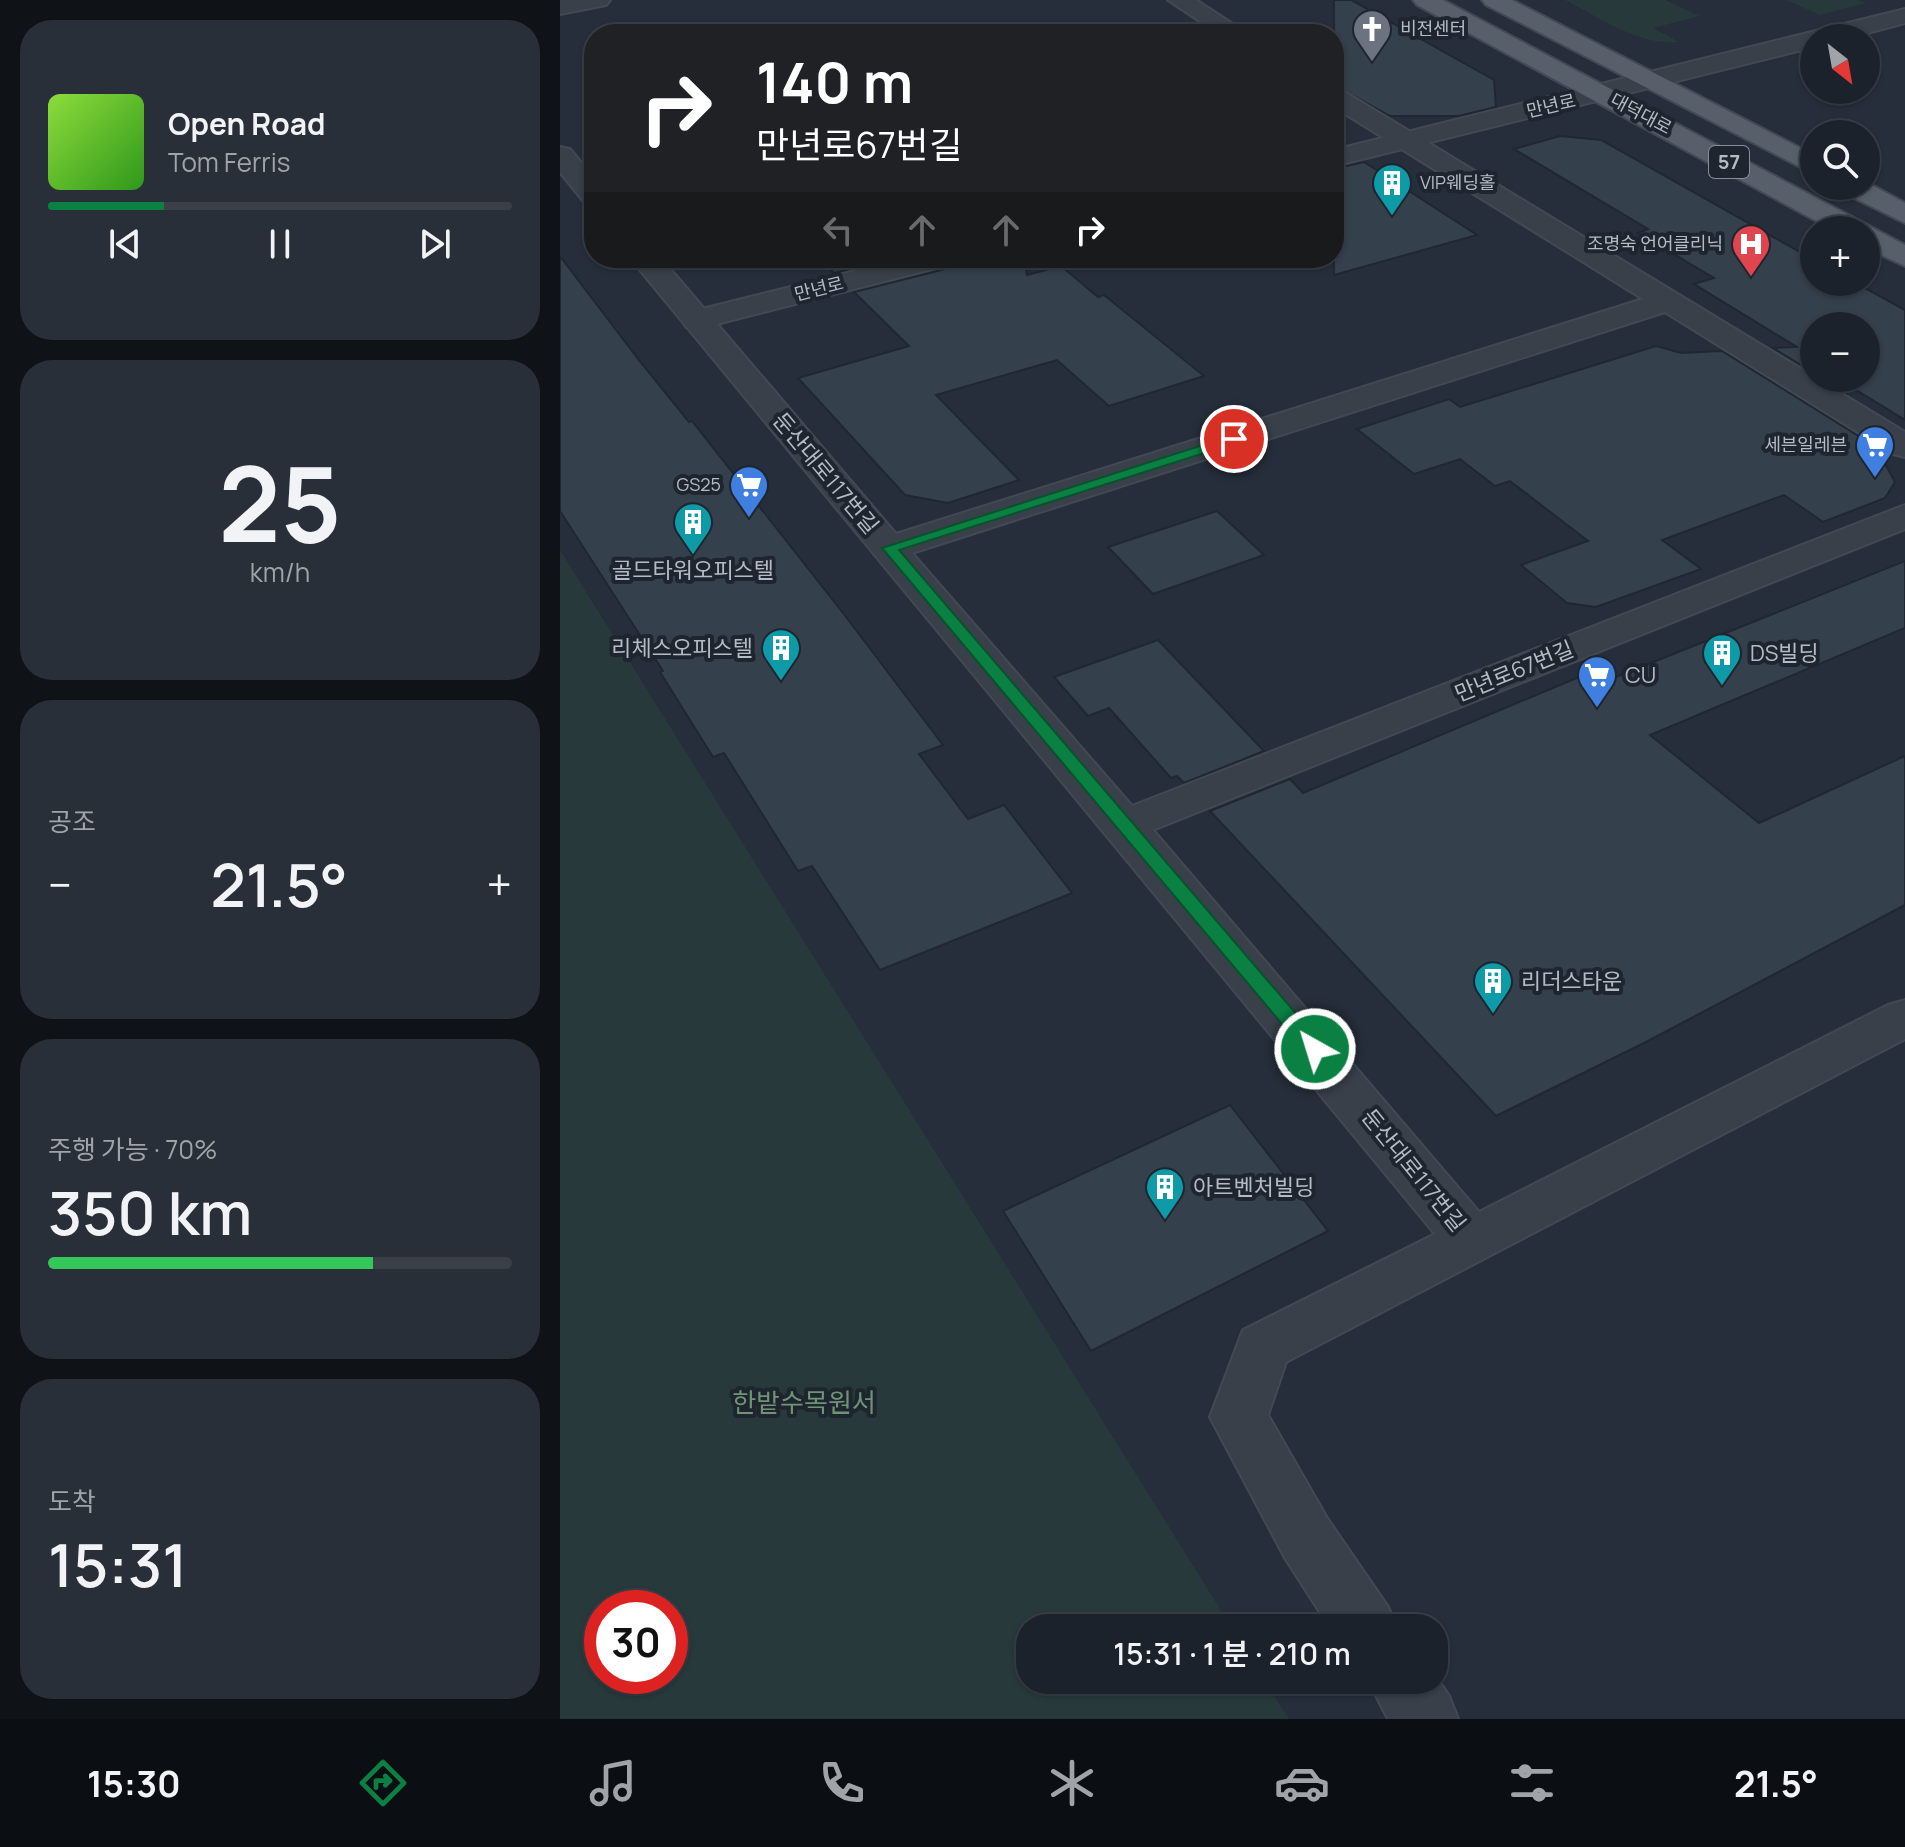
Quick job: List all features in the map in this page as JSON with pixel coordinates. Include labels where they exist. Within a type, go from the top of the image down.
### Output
[{"type":"main road","name":"대덕대로","points":[[1425,0],[1829,216]]},
{"type":"main road","name":"대덕대로","points":[[1494,0],[1800,159]]},
{"type":"main road","points":[[1878,200],[1905,214]]},
{"type":"main road","points":[[1880,244],[1905,257]]},
{"type":"street","points":[[560,7],[598,0]]},
{"type":"street","points":[[1180,0],[1219,24]]},
{"type":"street","points":[[1874,24],[1905,16]]},
{"type":"street","name":"만년로","points":[[1344,155],[1800,44]]},
{"type":"street","points":[[1344,102],[1905,447]]},
{"type":"street","name":"둔산대로117번길","points":[[653,268],[1123,826],[1276,1002],[1470,1239]]},
{"type":"street","name":"만년로","points":[[697,320],[902,268]]},
{"type":"street","points":[[890,548],[1669,301]]},
{"type":"street","name":"만년로67번길","points":[[1123,826],[1905,516]]},
{"type":"street","name":"둔산대로117번길","points":[[1357,1614],[1306,1538],[1239,1417],[1263,1347],[1905,1018]]},
{"type":"street","points":[[1409,1694],[1426,1719]]},
{"type":"green space","points":[[1565,0],[1665,0],[1700,16],[1653,28],[1679,42],[1664,42],[1620,29]]},
{"type":"green space","points":[[1786,0],[1858,0],[1866,3],[1820,15]]},
{"type":"green space","name":"한밭수목원서","points":[[560,550],[1223,1614],[1016,1614],[1016,1694],[1273,1694],[1289,1719],[560,1719]]},
{"type":"building","points":[[1334,0],[1351,0],[1494,80],[1496,107],[1459,116],[1390,116],[1344,91],[1344,24],[1334,24]]},
{"type":"building","points":[[1560,136],[1601,140],[1800,252],[1800,296],[1880,296],[1905,310],[1905,420],[1860,392],[1880,392],[1880,312],[1800,312],[1800,364],[1773,348],[1797,347],[1694,284],[1714,278],[1638,233],[1648,229],[1514,149]]},
{"type":"building","name":"VIP웨딩홀","points":[[1364,162],[1477,235],[1334,275],[1334,268],[1344,268],[1344,167]]},
{"type":"building","points":[[560,256],[638,359],[689,422],[692,421],[843,613],[943,745],[919,754],[968,819],[1004,805],[1072,893],[880,970],[812,866],[798,871],[724,753],[713,757],[660,672],[663,671],[560,511]]},
{"type":"building","points":[[829,268],[854,268],[834,273]]},
{"type":"building","points":[[949,268],[1026,268],[1027,275],[1063,268],[1098,297],[1104,295],[1204,376],[1109,406],[1057,360],[936,395],[1019,480],[948,503],[905,495],[798,378],[909,346],[854,292]]},
{"type":"building","points":[[1656,346],[1681,353],[1722,351],[1876,447],[1895,482],[1885,498],[1823,522],[1784,495],[1662,540],[1701,569],[1596,607],[1567,603],[1521,565],[1588,541],[1510,481],[1495,486],[1460,459],[1414,474],[1357,429],[1449,399],[1460,407]]},
{"type":"building","points":[[1217,511],[1264,555],[1153,594],[1108,547]]},
{"type":"building","points":[[1905,561],[1905,628],[1650,735],[1759,823],[1905,756],[1905,905],[1646,1042],[1496,1116],[1210,811],[1290,779],[1303,793],[1579,677],[1591,687]]},
{"type":"building","points":[[1158,640],[1264,751],[1184,783],[1177,776],[1171,778],[1109,708],[1088,716],[1054,677]]},
{"type":"building","name":"아트벤처빌딩","points":[[1230,1105],[1328,1231],[1091,1351],[1003,1211]]},
{"type":"place","name":"비전센터","points":[[1372,63]]},
{"type":"place","name":"VIP웨딩홀","points":[[1392,217]]},
{"type":"place","name":"조명숙 언어클리닉","points":[[1751,278]]},
{"type":"place","name":"세븐일레븐","points":[[1875,479]]},
{"type":"place","name":"GS25","points":[[749,519]]},
{"type":"place","name":"골드타워오피스텔","points":[[693,556]]},
{"type":"place","name":"리체스오피스텔","points":[[781,682]]},
{"type":"place","name":"DS빌딩","points":[[1722,687]]},
{"type":"place","name":"CU","points":[[1597,709]]},
{"type":"place","name":"리더스타운","points":[[1493,1015]]},
{"type":"place","name":"아트벤처빌딩","points":[[1165,1221]]},
{"type":"route","points":[[1234,439],[890,548],[1315,1049]]}]
